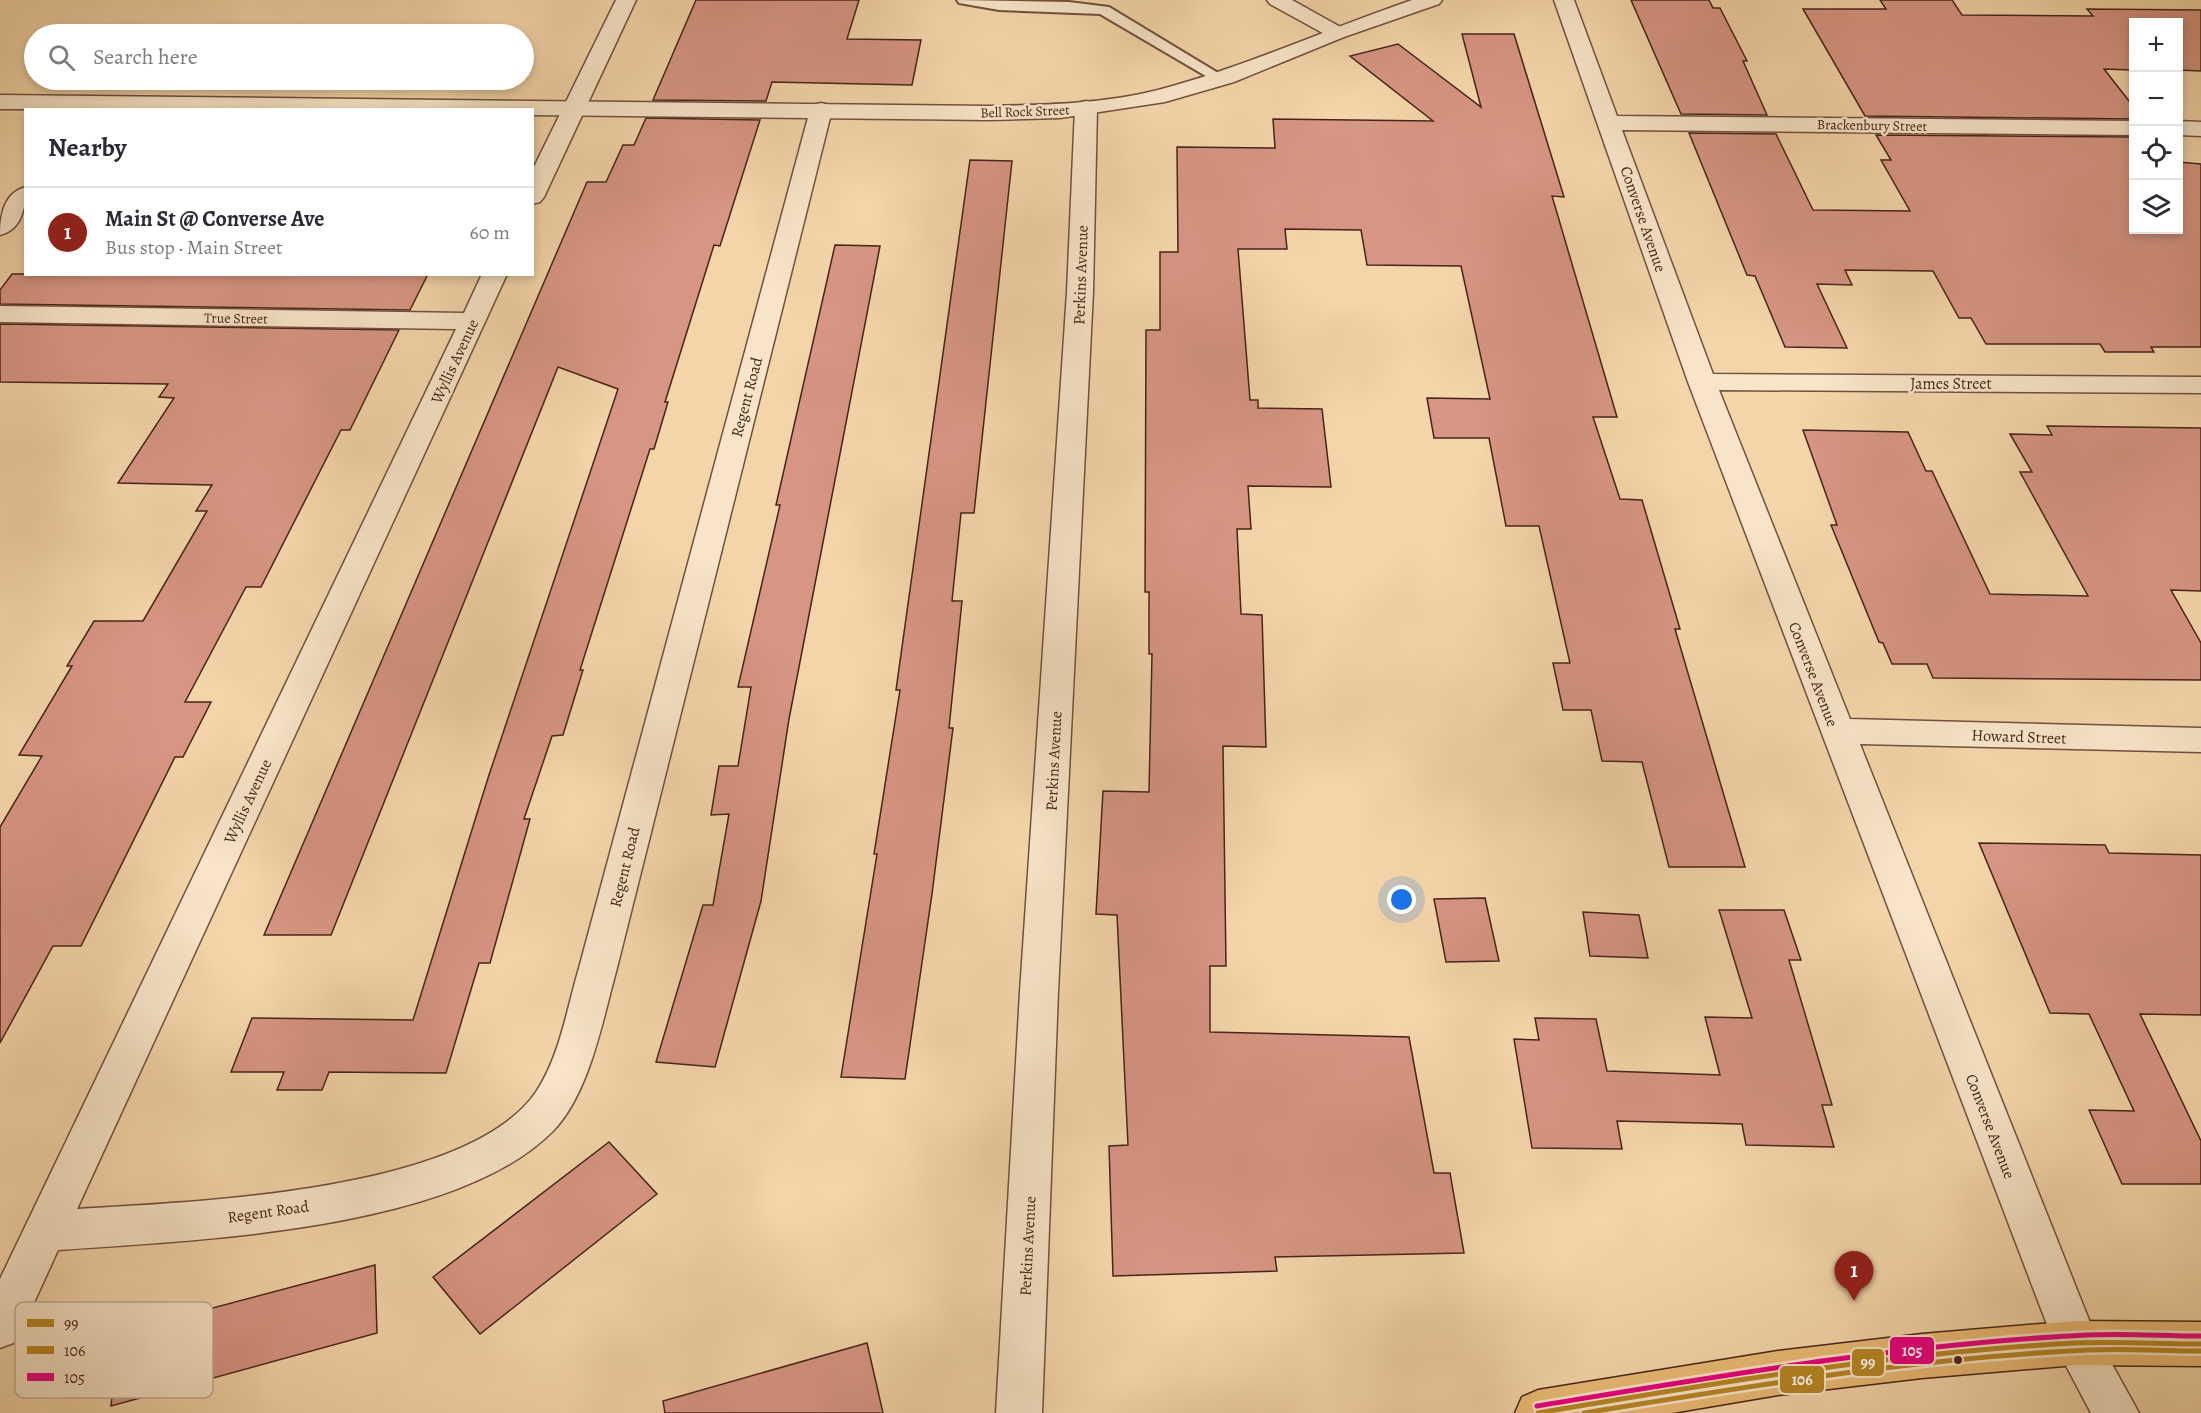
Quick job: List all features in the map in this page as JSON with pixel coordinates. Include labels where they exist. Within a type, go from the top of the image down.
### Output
[{"type":"main road","points":[[1538,1413],[1778,1372],[1922,1356],[2076,1343],[2201,1344]]},
{"type":"street","points":[[534,192],[626,0]]},
{"type":"street","points":[[1277,0],[1337,33]]},
{"type":"street","name":"Bell Rock Street","points":[[0,102],[92,107],[601,108],[989,114],[1086,108],[1148,100],[1221,79],[1337,33],[1432,0]]},
{"type":"street","name":"Converse Avenue","points":[[1564,0],[1611,123],[1702,381],[1836,731],[2076,1343],[2116,1413]]},
{"type":"street","name":"Perkins Avenue","points":[[1019,1413],[1040,981],[1080,292],[1086,108]]},
{"type":"street","name":"Regent Road","points":[[45,1231],[226,1217],[339,1201],[402,1188],[449,1174],[482,1160],[510,1143],[539,1118],[558,1089],[598,968],[821,110]]},
{"type":"street","name":"Brackenbury Street","points":[[1611,123],[2129,128]]},
{"type":"street","points":[[2183,128],[2201,129]]},
{"type":"street","points":[[0,228],[24,197]]},
{"type":"street","name":"Wyllis Avenue","points":[[0,1327],[494,276]]},
{"type":"street","name":"True Street","points":[[0,314],[472,321]]},
{"type":"street","name":"James Street","points":[[1702,381],[2201,385]]},
{"type":"street","name":"Howard Street","points":[[1836,731],[2201,741]]},
{"type":"lane","points":[[964,0],[992,5],[1085,6],[1104,10],[1221,79]]},
{"type":"building","points":[[696,0],[859,0],[847,39],[921,40],[912,85],[772,82],[766,101],[653,100]]},
{"type":"building","points":[[1631,0],[1709,0],[1713,8],[1720,8],[1747,61],[1743,61],[1767,115],[1681,114]]},
{"type":"building","points":[[1880,0],[1952,0],[1962,15],[2093,16],[2087,9],[2201,10],[2201,71],[2183,70],[2183,18],[2129,18],[2129,70],[2104,69],[2129,101],[2129,119],[1865,116],[1803,9],[1886,9]]},
{"type":"building","points":[[1462,34],[1514,34],[1564,197],[1552,196],[1617,417],[1593,417],[1620,499],[1642,500],[1680,629],[1675,629],[1745,867],[1669,867],[1642,762],[1602,761],[1591,710],[1563,710],[1553,663],[1570,663],[1539,526],[1506,526],[1489,438],[1434,438],[1427,398],[1490,399],[1461,266],[1367,265],[1361,230],[1285,229],[1287,249],[1238,249],[1250,400],[1258,400],[1258,408],[1322,409],[1331,487],[1248,486],[1251,529],[1237,529],[1241,614],[1262,615],[1266,747],[1223,746],[1226,966],[1210,966],[1210,1032],[1409,1037],[1434,1173],[1450,1173],[1464,1253],[1275,1257],[1277,1271],[1113,1276],[1109,1146],[1128,1145],[1117,915],[1096,914],[1103,791],[1149,792],[1152,654],[1149,654],[1149,592],[1145,592],[1146,330],[1160,330],[1160,252],[1178,252],[1177,147],[1275,148],[1273,119],[1433,121],[1350,56],[1398,44],[1481,107]]},
{"type":"building","points":[[646,118],[760,120],[720,246],[714,245],[665,402],[668,402],[654,449],[650,449],[580,670],[583,670],[563,735],[552,736],[524,819],[530,819],[490,963],[479,963],[446,1073],[329,1072],[322,1090],[277,1090],[284,1072],[231,1072],[252,1018],[413,1020],[488,778],[618,389],[558,367],[331,935],[264,935],[587,182],[606,182],[623,145],[634,145]]},
{"type":"building","points":[[1689,133],[1776,134],[1813,210],[1910,211],[1881,160],[1891,160],[1876,135],[2129,137],[2129,234],[2183,234],[2183,162],[2201,164],[2201,347],[2151,347],[2154,352],[2105,352],[2100,344],[1986,344],[1971,318],[1959,318],[1933,271],[1845,270],[1852,285],[1817,284],[1847,348],[1785,347],[1755,276],[1747,275]]},
{"type":"building","points":[[970,160],[1012,161],[974,513],[961,513],[952,601],[962,601],[949,728],[953,728],[932,894],[905,1079],[841,1077],[877,854],[874,854],[900,690],[896,690]]},
{"type":"building","points":[[835,245],[880,246],[789,719],[761,901],[715,1067],[656,1062],[703,905],[713,905],[729,814],[711,815],[719,766],[738,766],[751,687],[738,687],[780,505],[776,505]]},
{"type":"building","points":[[12,274],[24,274],[24,276],[427,276],[410,310],[0,304],[0,290]]},
{"type":"building","points":[[0,324],[399,330],[350,430],[341,430],[261,587],[246,587],[185,702],[211,702],[183,757],[175,757],[81,946],[53,946],[0,1043],[0,827],[42,756],[19,755],[72,666],[67,666],[94,621],[143,621],[207,511],[196,511],[212,485],[118,483],[174,398],[159,397],[168,384],[0,382]]},
{"type":"building","points":[[2047,426],[2201,428],[2201,591],[2171,590],[2201,643],[2201,680],[1933,678],[1927,664],[1892,664],[1883,643],[1879,642],[1831,525],[1837,525],[1803,430],[1908,432],[1926,471],[1932,471],[1990,594],[2088,596],[2020,472],[2032,472],[2010,434],[2052,435]]},
{"type":"building","points":[[1979,843],[2105,845],[2109,853],[2201,855],[2201,1015],[2140,1014],[2201,1141],[2201,1184],[2122,1184],[2089,1110],[2134,1111],[2089,1014],[2050,1013]]},
{"type":"building","points":[[1485,898],[1499,961],[1446,962],[1434,899]]},
{"type":"building","points":[[1719,910],[1784,910],[1801,960],[1789,960],[1832,1105],[1822,1105],[1834,1147],[1746,1145],[1742,1124],[1617,1121],[1622,1149],[1532,1148],[1514,1039],[1539,1040],[1535,1018],[1596,1019],[1607,1071],[1720,1075],[1705,1017],[1752,1018]]},
{"type":"building","points":[[1583,912],[1639,915],[1648,958],[1590,956]]},
{"type":"building","points":[[609,1142],[657,1194],[480,1334],[433,1277]]},
{"type":"building","points":[[375,1265],[377,1333],[213,1378],[213,1308]]},
{"type":"building","points":[[867,1343],[883,1413],[665,1413],[663,1401]]},
{"type":"building","points":[[112,1398],[140,1398],[111,1406]]},
{"type":"transit line","name":"105","points":[[1537,1406],[1804,1364],[1939,1347],[2090,1335],[2201,1336]]},
{"type":"transit line","name":"99","points":[[1538,1413],[1805,1371],[1939,1354],[2074,1343],[2201,1344]]},
{"type":"transit line","name":"106","points":[[1584,1413],[1767,1384],[1951,1361],[2090,1350],[2201,1351]]},
{"type":"place","name":"Main St @ Converse Ave","points":[[1854,1301]]}]
